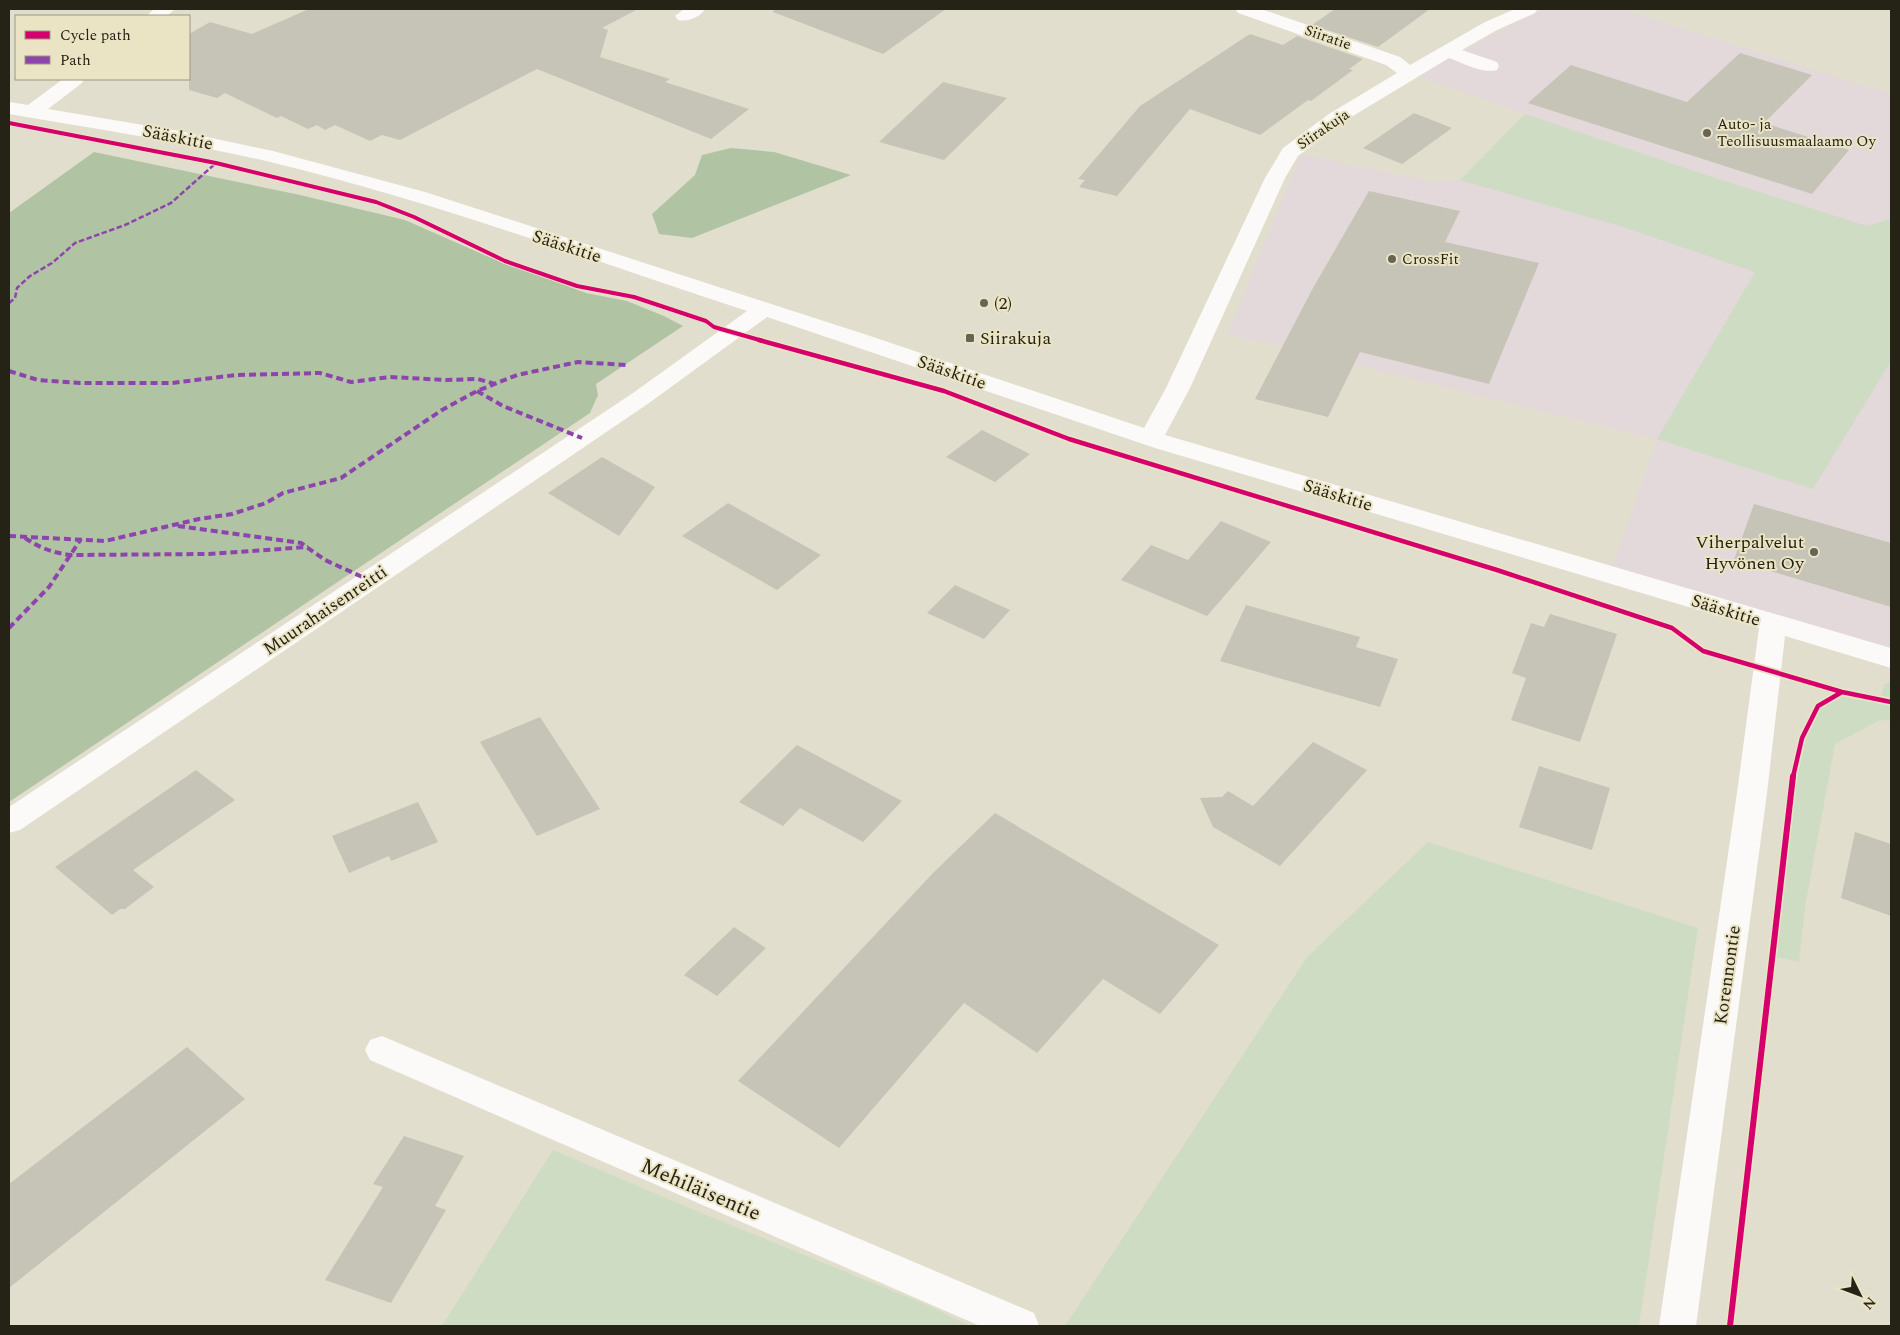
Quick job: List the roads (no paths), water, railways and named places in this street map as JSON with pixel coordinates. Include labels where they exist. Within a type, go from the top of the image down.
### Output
[{"type":"street","name":"Siiratie","points":[[1244,9],[1393,61],[1408,73]]},
{"type":"street","name":"Siirakuja","points":[[1151,438],[1178,388],[1275,178],[1290,152],[1336,118],[1408,73],[1522,10]]},
{"type":"street","points":[[1447,51],[1490,66]]},
{"type":"street","points":[[31,112],[75,80]]},
{"type":"street","name":"Sääskitie","points":[[9,108],[179,137],[273,157],[346,176],[453,208],[764,309],[1151,438],[1891,658]]},
{"type":"street","name":"Muurahaisenreitti","points":[[9,822],[641,398],[764,309]]},
{"type":"street","name":"Korennontie","points":[[1678,1326],[1752,793],[1773,624]]},
{"type":"street","name":"Mehiläisentie","points":[[382,1050],[1021,1326]]},
{"type":"place","name":"Auto- ja Teollisuusmaalaamo Oy","points":[[1707,133]]},
{"type":"place","name":"CrossFit","points":[[1392,259]]},
{"type":"place","name":"(2)","points":[[984,303]]},
{"type":"place","name":"Siirakuja","points":[[970,338]]},
{"type":"place","name":"Viherpalvelut Hyvönen Oy","points":[[1814,552]]}]
